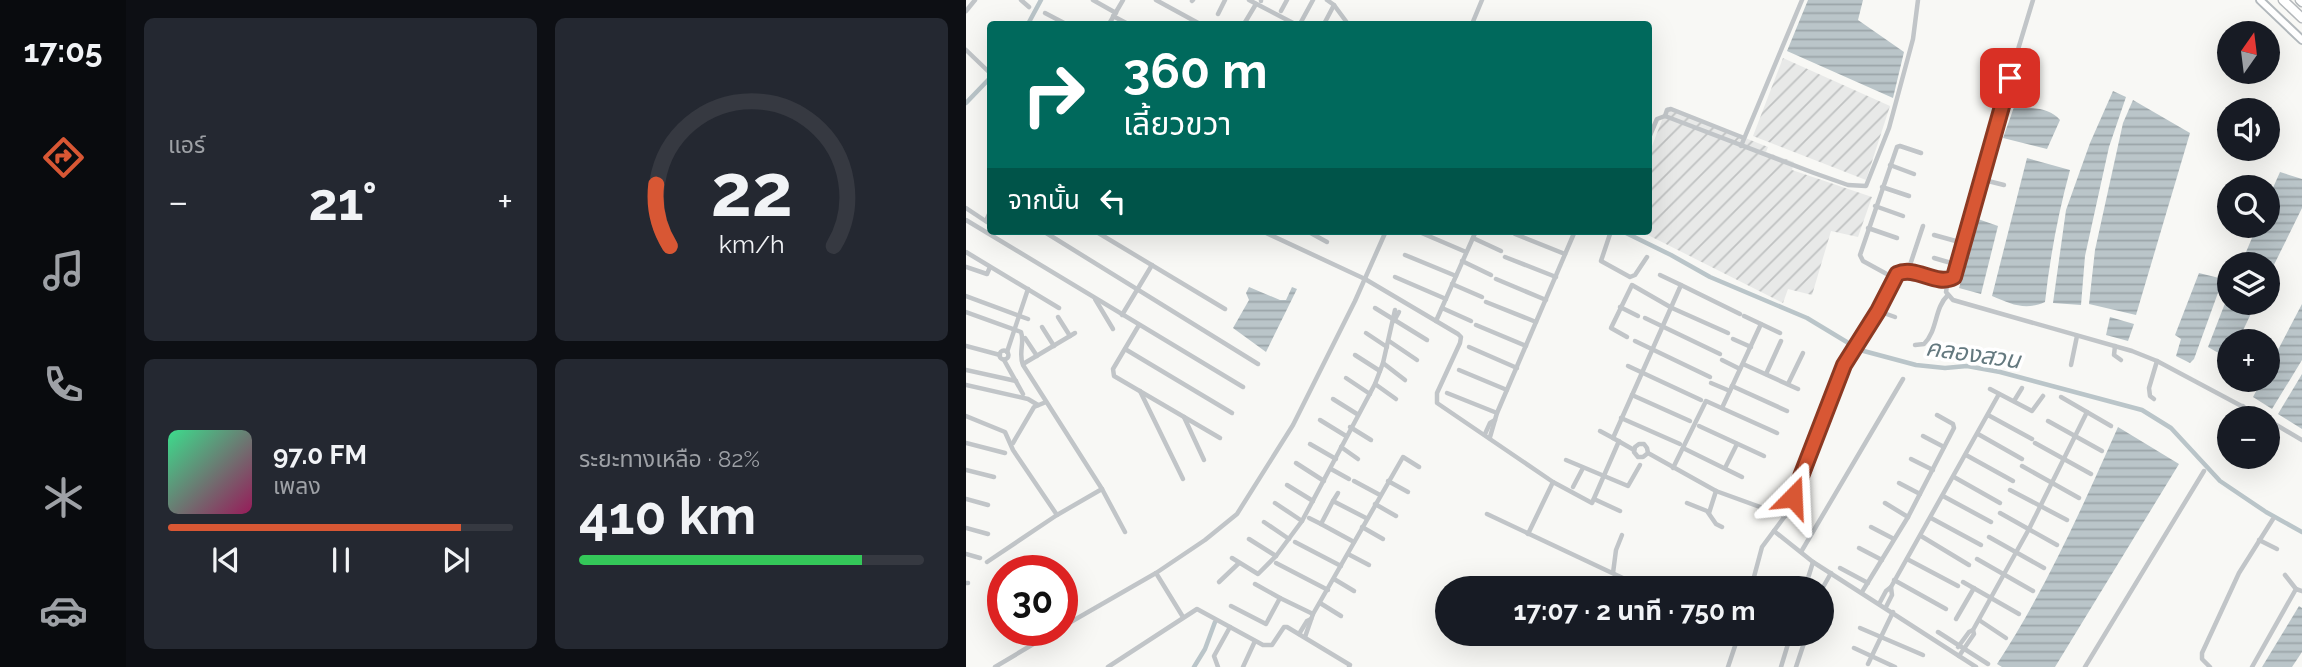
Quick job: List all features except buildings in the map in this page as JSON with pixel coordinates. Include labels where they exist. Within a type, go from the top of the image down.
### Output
[{"type":"highway","points":[[2286,0],[2302,16]]},
{"type":"main road","points":[[2260,0],[2302,40]]},
{"type":"street","points":[[966,11],[975,0]]},
{"type":"street","points":[[1021,0],[1029,7]]},
{"type":"street","points":[[1093,0],[1124,21]]},
{"type":"street","points":[[1111,21],[1123,0]]},
{"type":"street","points":[[1156,0],[1194,21]]},
{"type":"street","points":[[1218,14],[1226,0]]},
{"type":"street","points":[[1249,0],[1259,2],[1290,21]]},
{"type":"street","points":[[1278,21],[1287,0]]},
{"type":"street","points":[[1302,21],[1312,0]]},
{"type":"street","points":[[1327,0],[1346,21]]},
{"type":"street","points":[[1473,21],[1482,0]]},
{"type":"street","points":[[1741,146],[1802,0]]},
{"type":"street","points":[[1652,131],[1657,119],[1665,116],[1848,185],[1866,186],[1889,128],[1913,39],[1918,0]]},
{"type":"street","points":[[1754,576],[1762,547],[1785,516],[1826,408],[1850,354],[1878,311],[1894,278],[1900,272],[1908,271],[1948,280],[1954,277],[1980,179],[2034,0]]},
{"type":"street","points":[[1246,21],[1259,2]]},
{"type":"street","points":[[1326,21],[1334,5]]},
{"type":"street","points":[[1045,13],[1060,21]]},
{"type":"street","points":[[966,50],[987,70]]},
{"type":"street","points":[[1665,116],[1671,108],[1744,138]]},
{"type":"street","points":[[1894,278],[1861,259],[1860,255],[1898,146],[1921,153]]},
{"type":"street","points":[[1890,165],[1914,174]]},
{"type":"street","points":[[1980,179],[2004,185]]},
{"type":"street","points":[[1882,187],[1909,196]]},
{"type":"street","points":[[1875,206],[1903,216]]},
{"type":"street","points":[[966,208],[987,221]]},
{"type":"street","points":[[966,220],[987,233]]},
{"type":"street","points":[[1908,271],[1923,226]]},
{"type":"street","points":[[1868,228],[1897,238]]},
{"type":"street","points":[[991,235],[1243,387]]},
{"type":"street","points":[[1049,235],[1258,364]]},
{"type":"street","points":[[1102,235],[1226,309]]},
{"type":"street","points":[[1271,235],[1365,279],[1458,334],[1461,340],[1436,400],[1445,409],[1553,482],[1587,502],[1592,503],[1619,441]]},
{"type":"street","points":[[1314,235],[1327,242]]},
{"type":"street","points":[[1078,618],[1156,573],[1205,540],[1237,514],[1293,425],[1384,235]]},
{"type":"street","points":[[1426,235],[1466,252]]},
{"type":"street","points":[[1436,321],[1474,235]]},
{"type":"street","points":[[1518,235],[1565,254]]},
{"type":"street","points":[[1488,436],[1495,426],[1494,420],[1573,235]]},
{"type":"street","points":[[1610,235],[1601,261],[1630,277],[1635,275],[1647,257]]},
{"type":"street","points":[[1934,235],[1963,243]]},
{"type":"street","points":[[1473,238],[1501,251]]},
{"type":"street","points":[[966,252],[1059,308]]},
{"type":"street","points":[[1405,255],[1456,276]]},
{"type":"street","points":[[1505,257],[1556,277]]},
{"type":"street","points":[[1934,258],[1958,265]]},
{"type":"street","points":[[1462,261],[1491,275]]},
{"type":"street","points":[[1122,315],[1152,265]]},
{"type":"street","points":[[966,267],[986,274],[990,267]]},
{"type":"street","points":[[1660,275],[1780,333]]},
{"type":"street","points":[[1395,277],[1446,299]]},
{"type":"street","points":[[1496,279],[1546,300]]},
{"type":"street","points":[[1948,280],[1948,295],[1953,300],[2157,360],[2243,406]]},
{"type":"street","points":[[1452,284],[1536,322]]},
{"type":"street","points":[[1626,337],[1611,328],[1632,285],[1728,333]]},
{"type":"street","points":[[1613,438],[1681,285]]},
{"type":"street","points":[[1004,359],[1008,356],[1007,352],[1028,289]]},
{"type":"street","points":[[1915,345],[1924,344],[1932,335],[1942,300],[1948,295]]},
{"type":"street","points":[[966,296],[1028,319]]},
{"type":"street","points":[[1094,298],[1113,329]]},
{"type":"street","points":[[1232,558],[1258,574],[1276,559],[1302,521],[1375,384],[1401,301]]},
{"type":"street","points":[[1375,307],[1393,321],[1427,340]]},
{"type":"street","points":[[1620,307],[1638,316]]},
{"type":"street","points":[[1442,308],[1526,346]]},
{"type":"street","points":[[1878,311],[1895,317]]},
{"type":"street","points":[[966,313],[1021,332],[1023,338],[1020,352],[1023,364],[1102,489],[1125,532]]},
{"type":"street","points":[[1023,364],[1072,335],[1058,317]]},
{"type":"street","points":[[1645,318],[1720,354]]},
{"type":"street","points":[[1722,408],[1761,324]]},
{"type":"street","points":[[1139,325],[1112,373],[1220,438]]},
{"type":"street","points":[[1042,327],[1054,346]]},
{"type":"street","points":[[1366,332],[1417,360]]},
{"type":"street","points":[[2071,365],[2077,336]]},
{"type":"street","points":[[1025,338],[1037,356]]},
{"type":"street","points":[[1733,339],[1751,347]]},
{"type":"street","points":[[1636,341],[1711,380],[1787,411]]},
{"type":"street","points":[[1766,374],[1781,341]]},
{"type":"street","points":[[966,346],[1000,355],[1023,394]]},
{"type":"street","points":[[2115,346],[2114,355],[2122,360]]},
{"type":"street","points":[[1469,347],[1517,368]]},
{"type":"street","points":[[1125,349],[1232,413]]},
{"type":"street","points":[[1000,355],[1003,351],[1007,352]]},
{"type":"street","points":[[1788,384],[1803,353]]},
{"type":"street","points":[[1355,355],[1380,372]]},
{"type":"street","points":[[1722,360],[1766,374],[1798,389]]},
{"type":"street","points":[[2154,399],[2150,396],[2149,388],[2157,360]]},
{"type":"street","points":[[1383,363],[1405,380]]},
{"type":"street","points":[[1628,366],[1701,400]]},
{"type":"street","points":[[966,370],[1016,381]]},
{"type":"street","points":[[1459,370],[1507,390]]},
{"type":"street","points":[[1346,378],[1370,394]]},
{"type":"street","points":[[1801,552],[1903,379]]},
{"type":"street","points":[[1375,384],[1396,399]]},
{"type":"street","points":[[966,385],[1028,399],[1038,405]]},
{"type":"street","points":[[2014,401],[2022,388]]},
{"type":"street","points":[[1990,389],[2032,411],[2043,396]]},
{"type":"street","points":[[1139,390],[1183,479]]},
{"type":"street","points":[[1447,393],[1497,413]]},
{"type":"street","points":[[1880,604],[1921,536],[1999,394]]},
{"type":"street","points":[[1632,395],[1690,421]]},
{"type":"street","points":[[2060,397],[2111,426]]},
{"type":"street","points":[[1333,399],[1357,414]]},
{"type":"street","points":[[1673,468],[1681,446],[1707,401],[1777,433]]},
{"type":"street","points":[[1013,443],[1034,407],[1046,402]]},
{"type":"street","points":[[1957,654],[2029,529],[2087,412]]},
{"type":"street","points":[[1862,592],[1908,517],[1954,425],[1937,415]]},
{"type":"street","points":[[1988,415],[2091,474]]},
{"type":"street","points":[[966,416],[1005,432],[1013,450],[1057,515]]},
{"type":"street","points":[[1184,417],[1205,460]]},
{"type":"street","points":[[1621,418],[1742,477]]},
{"type":"street","points":[[1320,420],[1346,436]]},
{"type":"street","points":[[2048,421],[2102,451]]},
{"type":"street","points":[[1699,426],[1764,456]]},
{"type":"street","points":[[2280,427],[2302,440]]},
{"type":"street","points":[[1350,428],[1371,440]]},
{"type":"street","points":[[1600,431],[1634,450],[1640,458],[1648,453]]},
{"type":"street","points":[[1978,434],[2022,459]]},
{"type":"street","points":[[1923,436],[1944,447]]},
{"type":"street","points":[[966,443],[1005,453]]},
{"type":"street","points":[[1310,444],[1336,459]]},
{"type":"street","points":[[1634,450],[1636,445],[1644,444],[1648,453],[1716,491],[1785,516]]},
{"type":"street","points":[[1725,468],[1737,444]]},
{"type":"street","points":[[1341,447],[1358,458]]},
{"type":"street","points":[[1966,455],[2013,481]]},
{"type":"street","points":[[1299,634],[1320,604],[1366,518],[1403,457],[1419,467]]},
{"type":"street","points":[[1911,459],[1933,470]]},
{"type":"street","points":[[1566,460],[1628,486],[1640,465]]},
{"type":"street","points":[[1296,463],[1324,481]]},
{"type":"street","points":[[2022,466],[2079,498]]},
{"type":"street","points":[[1573,487],[1583,468]]},
{"type":"street","points":[[1331,469],[1380,495]]},
{"type":"street","points":[[966,470],[994,477]]},
{"type":"street","points":[[2085,667],[2204,471]]},
{"type":"street","points":[[1954,477],[2000,503]]},
{"type":"street","points":[[1388,481],[1408,492]]},
{"type":"street","points":[[1528,534],[1553,482]]},
{"type":"street","points":[[1899,483],[1920,494]]},
{"type":"street","points":[[1287,485],[1313,501]]},
{"type":"street","points":[[997,555],[1102,489]]},
{"type":"street","points":[[2010,489],[2067,520]]},
{"type":"street","points":[[1709,513],[1716,491]]},
{"type":"street","points":[[1321,524],[1338,493]]},
{"type":"street","points":[[1943,496],[1991,522]]},
{"type":"street","points":[[966,499],[988,505]]},
{"type":"street","points":[[1594,499],[1620,511]]},
{"type":"street","points":[[1333,501],[1366,518]]},
{"type":"street","points":[[1275,503],[1302,521]]},
{"type":"street","points":[[1687,503],[1709,513],[1716,524],[1722,527]]},
{"type":"street","points":[[1885,503],[1908,517]]},
{"type":"street","points":[[1375,504],[1396,516]]},
{"type":"street","points":[[2000,513],[2057,545]]},
{"type":"street","points":[[1487,514],[1619,576]]},
{"type":"street","points":[[1309,518],[1354,542]]},
{"type":"street","points":[[1931,518],[1981,545]]},
{"type":"street","points":[[2210,667],[2202,659],[2202,653],[2239,572],[2273,519]]},
{"type":"street","points":[[1264,522],[1289,539]]},
{"type":"street","points":[[1362,527],[1383,539]]},
{"type":"street","points":[[1871,527],[1894,539]]},
{"type":"street","points":[[966,528],[988,534]]},
{"type":"street","points":[[1774,531],[1813,562],[1976,667]]},
{"type":"street","points":[[1613,573],[1616,550],[1622,535]]},
{"type":"street","points":[[1921,536],[1969,565]]},
{"type":"street","points":[[1989,537],[2045,568]]},
{"type":"street","points":[[1249,539],[1276,559],[1328,590]]},
{"type":"street","points":[[2259,540],[2277,549]]},
{"type":"street","points":[[1295,542],[1341,566]]},
{"type":"street","points":[[1859,548],[1882,560]]},
{"type":"street","points":[[966,554],[980,558]]},
{"type":"street","points":[[1348,554],[1369,565]]},
{"type":"street","points":[[1907,559],[1958,586]]},
{"type":"street","points":[[1977,559],[2033,591]]},
{"type":"street","points":[[1809,576],[1813,562]]},
{"type":"street","points":[[1220,582],[1239,563]]},
{"type":"street","points":[[1840,568],[1868,583]]},
{"type":"street","points":[[1156,573],[1183,617]]},
{"type":"street","points":[[2252,667],[2299,590],[2285,575]]},
{"type":"street","points":[[1334,579],[1354,591]]},
{"type":"street","points":[[1894,580],[1947,609]]},
{"type":"street","points":[[1963,582],[2019,614]]},
{"type":"street","points":[[1255,584],[1312,616]]},
{"type":"street","points":[[1885,607],[1892,595],[1891,587]]},
{"type":"street","points":[[1956,619],[1974,588]]},
{"type":"street","points":[[1231,606],[1266,624],[1280,598]]},
{"type":"street","points":[[1320,604],[1341,616]]},
{"type":"street","points":[[1108,667],[1197,610],[1263,645],[1272,645],[1284,627],[1287,627],[1350,665],[1349,667]]},
{"type":"street","points":[[1868,664],[1893,612]]},
{"type":"street","points":[[1305,637],[1312,623],[1312,616]]},
{"type":"street","points":[[1979,620],[2006,638]]},
{"type":"street","points":[[1218,667],[1214,656],[1230,627]]},
{"type":"street","points":[[1860,628],[1923,655]]},
{"type":"street","points":[[1938,632],[1988,664]]},
{"type":"street","points":[[1244,667],[1255,641]]},
{"type":"street","points":[[1253,650],[1263,645]]},
{"type":"street","points":[[995,667],[1030,646]]},
{"type":"street","points":[[1728,667],[1734,646]]},
{"type":"street","points":[[1781,667],[1787,646]]},
{"type":"street","points":[[1796,667],[1803,646]]},
{"type":"street","points":[[1854,648],[1895,667]]},
{"type":"shaded area","points":[[1808,0],[1863,0],[1858,20],[1904,52],[1893,98],[1787,51]]},
{"type":"shaded area","points":[[1783,58],[1890,106],[1866,180],[1753,136]]},
{"type":"shaded area","points":[[2113,91],[2126,97],[2109,147],[2085,256],[2081,305],[2053,303],[2066,210],[2090,143]]},
{"type":"shaded area","points":[[2133,100],[2190,133],[2136,315],[2089,304],[2095,250],[2123,123]]},
{"type":"shaded area","points":[[1667,107],[1768,147],[1766,152],[1794,162],[1792,170],[1872,197],[1858,237],[1831,231],[1812,295],[1788,289],[1783,303],[1648,235],[1652,235],[1652,146]]},
{"type":"shaded area","points":[[2014,107],[2045,110],[2060,120],[2047,149],[2003,138]]},
{"type":"shaded area","points":[[2027,158],[2070,170],[2055,236],[2045,302],[2031,306],[2012,304],[1992,296]]},
{"type":"shaded area","points":[[2280,172],[2302,179],[2302,208],[2280,253],[2246,252],[2252,238],[2280,238]]},
{"type":"shaded area","points":[[1978,219],[1998,226],[1981,294],[1959,288]]},
{"type":"shaded area","points":[[2199,273],[2217,278],[2217,296],[2194,359],[2190,363],[2176,356],[2181,339],[2175,335]]},
{"type":"shaded area","points":[[1249,287],[1280,300],[1286,300],[1292,287],[1297,289],[1266,352],[1233,328],[1249,300],[1246,293]]},
{"type":"shaded area","points":[[2302,304],[2302,360],[2274,406],[2267,406],[2253,397],[2256,392],[2280,392],[2280,346]]},
{"type":"shaded area","points":[[2220,315],[2250,315],[2244,329],[2217,329],[2217,352],[2208,347]]},
{"type":"shaded area","points":[[2110,317],[2134,324],[2128,341],[2106,335]]},
{"type":"shaded area","points":[[2302,374],[2302,429],[2280,415],[2280,411]]},
{"type":"shaded area","points":[[2118,427],[2179,464],[2055,667],[2002,667],[1997,664],[2047,577]]},
{"type":"shaded area","points":[[2299,606],[2302,608],[2302,652],[2292,667],[2262,667]]},
{"type":"waterway","points":[[1030,21],[1041,0]]},
{"type":"waterway","points":[[966,103],[987,81]]},
{"type":"waterway","name":"คลองสวน","points":[[1630,235],[1710,277],[1807,318],[1860,350],[1916,365],[1945,368],[1967,366],[2000,372],[2142,410],[2171,428],[2220,481],[2302,532]]},
{"type":"waterway","points":[[1194,667],[1205,649],[1215,622]]},
{"type":"route","points":[[1793,497],[1844,365],[1869,327],[1897,274],[1910,271],[1943,281],[1954,277],[1986,155],[2010,78]]}]
